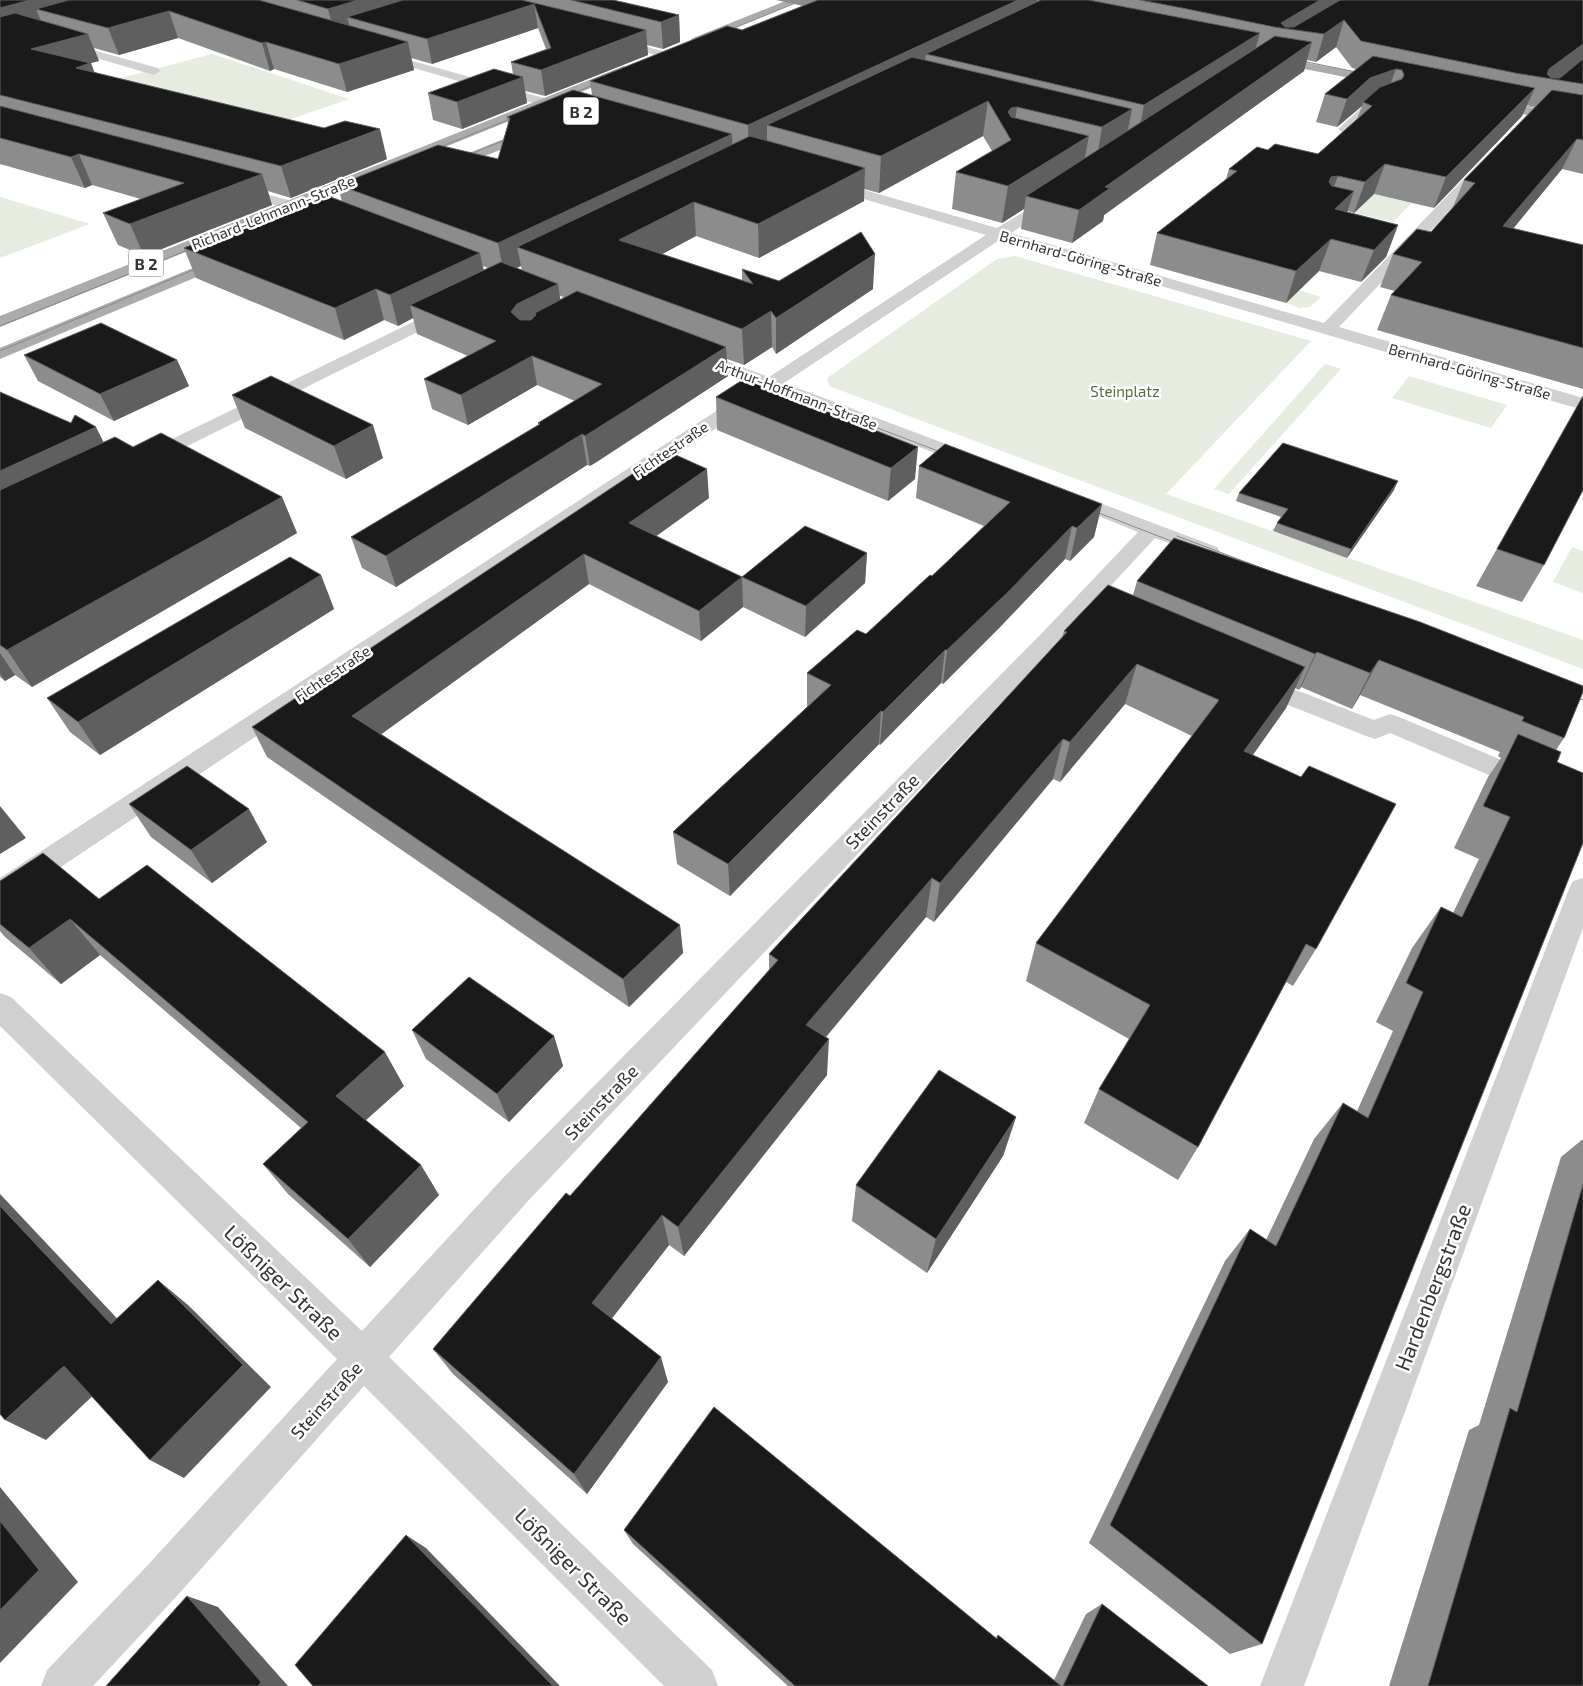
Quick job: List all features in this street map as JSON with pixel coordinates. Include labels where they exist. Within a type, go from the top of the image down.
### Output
[{"type":"main road","points":[[690,43],[797,0]]},
{"type":"main road","name":"Richard-Lehmann-Straße","points":[[0,322],[667,52]]},
{"type":"main road","points":[[1262,57],[1396,79]]},
{"type":"main road","points":[[1495,92],[1583,112]]},
{"type":"main road","points":[[1473,100],[1583,121]]},
{"type":"main road","name":"B 2","points":[[430,174],[548,124]]},
{"type":"main road","name":"Richard-Lehmann-Straße","points":[[306,226],[330,216]]},
{"type":"main road","name":"Richard-Lehmann-Straße","points":[[0,354],[244,252]]},
{"type":"street","points":[[596,37],[667,52]]},
{"type":"street","points":[[46,40],[154,71]]},
{"type":"street","points":[[363,50],[544,102]]},
{"type":"street","points":[[1344,129],[1365,111],[1387,102]]},
{"type":"street","points":[[1524,126],[1536,113]]},
{"type":"street","points":[[1327,330],[1494,156]]},
{"type":"street","name":"Bernhard-Göring-Straße","points":[[810,179],[1583,404]]},
{"type":"street","points":[[219,185],[330,216]]},
{"type":"street","name":"Fichtestraße","points":[[0,893],[974,249],[1067,191]]},
{"type":"street","points":[[1399,230],[1417,235]]},
{"type":"street","points":[[133,465],[297,394],[466,301]]},
{"type":"street","name":"Arthur-Hoffmann-Straße","points":[[671,346],[989,467]]},
{"type":"street","points":[[1053,492],[1225,558]]},
{"type":"street","name":"Steinstraße","points":[[63,1686],[161,1582],[516,1189],[1088,611],[1151,530]]},
{"type":"street","points":[[1233,672],[1317,708],[1375,730],[1390,723],[1583,805]]},
{"type":"street","name":"Hardenbergstraße","points":[[1282,1686],[1583,889]]},
{"type":"street","name":"Lößniger Straße","points":[[0,1006],[363,1358],[696,1686]]},
{"type":"green space","points":[[212,54],[349,99],[274,125],[110,81]]},
{"type":"green space","points":[[1373,194],[1412,203],[1393,222],[1342,210]]},
{"type":"green space","points":[[0,197],[90,224],[0,258]]},
{"type":"green space","name":"Steinplatz","points":[[1015,256],[1311,341],[1166,494],[1583,640],[1583,669],[829,386],[827,378],[997,259]]},
{"type":"green space","points":[[1299,290],[1321,297],[1310,307],[1299,308],[1286,303]]},
{"type":"green space","points":[[1325,364],[1341,369],[1229,494],[1214,489]]},
{"type":"green space","points":[[1409,376],[1507,405],[1491,428],[1392,398]]},
{"type":"green space","points":[[1572,547],[1583,551],[1583,593],[1553,582]]},
{"type":"building","points":[[0,0],[30,0],[0,8]]},
{"type":"building","points":[[69,0],[259,0],[408,42],[339,64],[266,42],[262,43],[169,11],[108,28],[36,9]]},
{"type":"building","points":[[297,0],[358,0],[328,9]]},
{"type":"building","points":[[403,0],[522,0],[646,30],[541,70],[511,62],[551,48],[534,4],[427,39],[347,17]]},
{"type":"building","points":[[571,0],[613,0],[679,15],[661,22]]},
{"type":"building","points":[[818,0],[1018,0],[748,125],[590,81],[727,26],[742,30]]},
{"type":"building","points":[[1041,0],[1089,0],[1260,33],[1144,105],[926,54]]},
{"type":"building","points":[[1140,0],[1320,0],[1281,23],[1285,27],[1294,27],[1340,0],[1583,0],[1583,44],[1549,69],[1547,74],[1551,78],[1560,78],[1583,59],[1583,84],[1515,73],[1361,41],[1344,20],[1324,34],[1274,27]]},
{"type":"building","points":[[15,13],[88,34],[31,49],[90,63],[76,68],[324,128],[345,121],[380,129],[281,166],[0,95],[0,17]]},
{"type":"building","points":[[1275,36],[1312,42],[1105,187],[1110,188],[1079,210],[1026,196]]},
{"type":"building","points":[[1373,56],[1535,88],[1446,177],[1385,164],[1365,182],[1338,176],[1331,177],[1329,182],[1332,186],[1354,191],[1335,209],[1398,225],[1374,250],[1331,239],[1296,271],[1157,233],[1237,171],[1229,169],[1257,147],[1268,150],[1275,144],[1318,154],[1372,106],[1363,102],[1380,87],[1402,79],[1404,75],[1402,70],[1396,69],[1370,78],[1347,99],[1325,94]]},
{"type":"building","points":[[912,57],[1132,109],[1102,127],[1017,107],[1011,108],[1008,112],[1011,117],[1089,136],[1008,186],[956,172],[1011,140],[988,101],[881,156],[767,125]]},
{"type":"building","points":[[494,69],[523,77],[457,102],[428,93]]},
{"type":"building","points":[[573,90],[732,134],[498,243],[338,185],[438,145],[498,159],[510,118],[507,117]]},
{"type":"building","points":[[1552,90],[1583,95],[1583,140],[1577,139],[1503,226],[1583,245],[1583,348],[1391,295],[1422,262],[1393,254],[1417,229],[1431,232],[1475,183],[1464,180]]},
{"type":"building","points":[[0,106],[262,174],[130,224],[103,213],[184,183],[79,154],[71,157],[0,138]]},
{"type":"building","points":[[750,136],[865,168],[758,224],[694,202],[619,240],[753,284],[742,269],[779,281],[861,232],[875,254],[776,318],[771,311],[742,329],[517,247]]},
{"type":"building","points":[[320,193],[480,253],[390,295],[376,289],[335,308],[184,248]]},
{"type":"building","points":[[501,262],[558,284],[517,304],[511,312],[520,320],[531,320],[536,315],[535,313],[577,291],[726,347],[585,436],[582,434],[386,556],[351,537],[540,424],[538,423],[602,384],[532,356],[461,395],[424,379],[496,341],[410,305]]},
{"type":"building","points":[[101,323],[177,360],[100,394],[24,355]]},
{"type":"building","points":[[271,376],[373,425],[334,446],[232,395]]},
{"type":"building","points":[[744,379],[918,447],[891,468],[716,397]]},
{"type":"building","points":[[0,392],[71,423],[75,415],[96,427],[0,471]]},
{"type":"building","points":[[1583,396],[1583,490],[1544,565],[1497,549]]},
{"type":"building","points":[[161,433],[282,497],[7,650],[0,645],[0,490],[115,437],[133,447]]},
{"type":"building","points":[[1283,443],[1398,481],[1351,549],[1277,523],[1288,509],[1239,493]]},
{"type":"building","points":[[945,444],[1102,504],[1077,528],[1072,526],[1007,593],[945,650],[883,712],[881,711],[728,864],[673,832],[831,685],[807,673],[857,630],[866,634],[930,575],[932,576],[1010,502],[919,466]]},
{"type":"building","points":[[667,451],[707,469],[629,523],[742,577],[699,611],[584,554],[352,716],[680,925],[623,979],[252,727]]},
{"type":"building","points":[[805,526],[867,553],[806,606],[742,577]]},
{"type":"building","points":[[1174,538],[1420,622],[1583,686],[1583,692],[1564,738],[1522,721],[1524,717],[1379,660],[1370,673],[1317,652],[1315,654],[1137,581]]},
{"type":"building","points":[[290,557],[321,575],[78,722],[47,698]]},
{"type":"building","points":[[1108,585],[1305,667],[1244,751],[1301,777],[1309,766],[1396,804],[1316,949],[1306,944],[1198,1147],[1099,1089],[1150,1005],[1036,943],[1219,700],[1137,664],[1070,742],[1063,739],[940,883],[932,878],[806,1025],[829,1039],[678,1227],[662,1215],[592,1303],[661,1357],[574,1474],[433,1349],[566,1193],[570,1196],[778,960],[769,954],[1067,632],[1064,631]]},
{"type":"building","points":[[1518,734],[1561,752],[1557,762],[1583,773],[1583,843],[1262,1644],[1110,1525],[1250,1229],[1276,1246],[1343,1103],[1368,1118],[1423,992],[1406,983],[1441,907],[1462,917],[1510,817],[1483,806]]},
{"type":"building","points":[[187,766],[249,809],[191,850],[129,804]]},
{"type":"building","points":[[43,853],[99,899],[147,865],[385,1052],[336,1096],[421,1165],[348,1239],[263,1164],[308,1122],[70,919],[29,948],[0,924],[0,881]]},
{"type":"building","points":[[469,977],[554,1036],[497,1094],[412,1030]]},
{"type":"building","points":[[939,1070],[1016,1117],[936,1239],[856,1185]]},
{"type":"building","points":[[1583,1184],[1583,1686],[1428,1686],[1510,1408],[1517,1412]]},
{"type":"building","points":[[0,1206],[111,1324],[158,1280],[243,1365],[150,1460],[64,1366],[5,1420],[0,1414]]},
{"type":"building","points":[[714,1407],[997,1639],[998,1635],[1061,1686],[795,1686],[624,1530]]},
{"type":"building","points":[[0,1521],[39,1570],[0,1610]]},
{"type":"building","points":[[406,1535],[553,1686],[313,1686],[295,1665]]},
{"type":"building","points":[[187,1596],[261,1682],[258,1686],[106,1686]]},
{"type":"building","points":[[1102,1604],[1208,1686],[1063,1686]]},
{"type":"tram line","points":[[722,33],[803,0]]},
{"type":"tram line","points":[[1292,59],[1366,74]]},
{"type":"tram line","points":[[564,97],[603,81]]},
{"type":"tram line","points":[[1513,103],[1547,110]]},
{"type":"tram line","points":[[430,151],[520,115]]},
{"type":"tram line","points":[[459,159],[517,135]]},
{"type":"tram line","points":[[326,211],[331,197],[351,184]]},
{"type":"tram line","points":[[0,326],[198,246]]},
{"type":"tram line","points":[[0,351],[205,265]]},
{"type":"tram line","points":[[715,366],[951,456]]},
{"type":"tram line","points":[[1086,508],[1184,546]]},
{"type":"tram line","points":[[1177,536],[1275,573]]},
{"type":"tram line","points":[[1566,694],[1583,700]]}]
